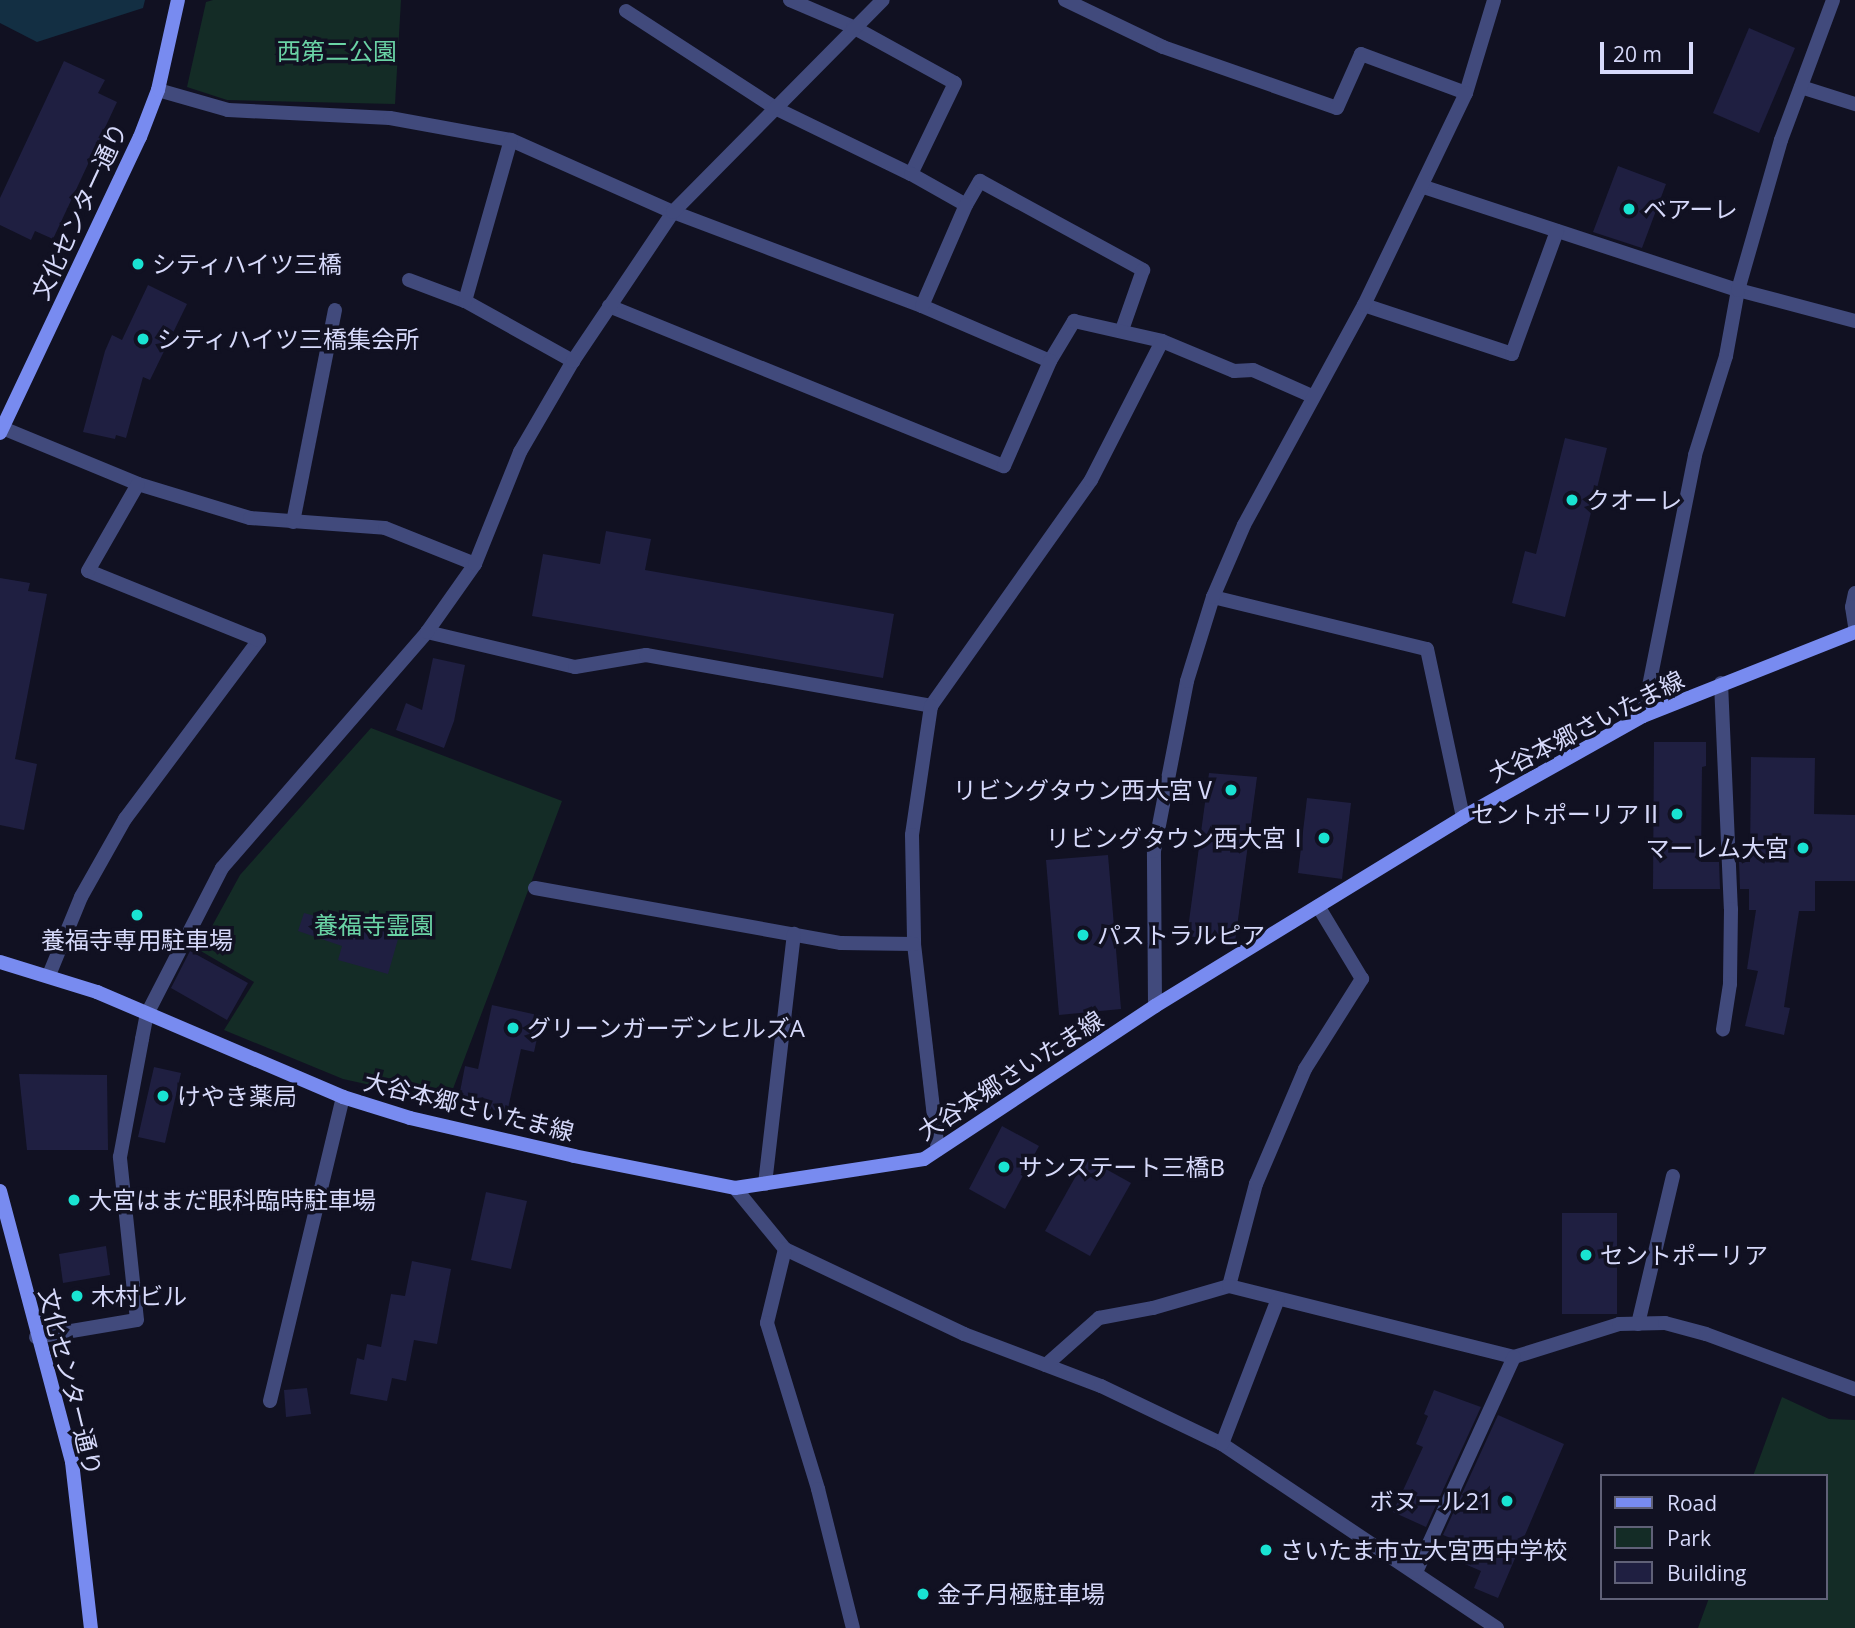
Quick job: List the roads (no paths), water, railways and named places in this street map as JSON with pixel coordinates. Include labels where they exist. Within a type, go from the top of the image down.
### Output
[{"type":"main road","name":"文化センター通り","points":[[1,430],[140,137],[158,90],[178,0]]},
{"type":"main road","name":"大谷本郷さいたま線","points":[[0,962],[49,975],[343,1097],[410,1118],[574,1156],[735,1188],[924,1159],[1155,1006],[1463,817],[1643,716],[1855,630]]},
{"type":"main road","name":"文化センター通り","points":[[0,1191],[36,1337],[72,1462],[91,1628]]},
{"type":"street","points":[[790,0],[853,27],[956,83],[911,174]]},
{"type":"street","points":[[36,1337],[137,1320],[120,1157],[147,1014],[222,868],[427,632],[475,564],[520,452],[573,361],[673,212],[853,27],[883,0]]},
{"type":"street","points":[[1065,0],[1163,47],[1337,108],[1361,54],[1466,93]]},
{"type":"street","points":[[1155,1006],[1154,851],[1187,681],[1213,597],[1244,525],[1364,305],[1424,187],[1466,93],[1494,0]]},
{"type":"street","points":[[1643,716],[1695,455],[1726,356],[1738,290],[1781,140],[1833,0]]},
{"type":"street","points":[[626,11],[776,109],[911,174],[966,205]]},
{"type":"street","points":[[1801,87],[1855,104]]},
{"type":"street","points":[[158,90],[228,110],[390,118],[511,140],[673,212],[922,306],[1050,361]]},
{"type":"street","points":[[465,301],[511,140]]},
{"type":"street","points":[[922,306],[966,205],[980,181],[1143,270],[1122,330]]},
{"type":"street","points":[[1424,187],[1738,290],[1855,321]]},
{"type":"street","points":[[1364,305],[1512,354],[1557,231]]},
{"type":"street","points":[[409,280],[465,301],[573,361]]},
{"type":"street","points":[[610,306],[1004,466],[1050,361],[1074,321],[1162,341],[1234,372],[1253,370],[1312,396]]},
{"type":"street","points":[[293,522],[335,310]]},
{"type":"street","points":[[938,1150],[914,944],[912,835],[931,706],[1091,481],[1162,341]]},
{"type":"street","points":[[1,430],[138,484],[250,518],[385,528],[475,564]]},
{"type":"street","points":[[49,975],[81,897],[125,819],[259,639],[88,571],[138,484]]},
{"type":"street","points":[[1855,593],[1852,607],[1855,630]]},
{"type":"street","points":[[1213,597],[1427,649],[1463,817]]},
{"type":"street","points":[[427,632],[575,667],[646,655],[931,706]]},
{"type":"street","points":[[1721,683],[1731,909],[1730,984],[1723,1029]]},
{"type":"street","points":[[535,888],[841,943],[914,944]]},
{"type":"street","points":[[1229,1286],[1256,1184],[1305,1069],[1362,979],[1318,906]]},
{"type":"street","points":[[765,1184],[794,934]]},
{"type":"street","points":[[270,1401],[343,1097]]},
{"type":"street","points":[[1638,1324],[1672,1176]]},
{"type":"street","points":[[735,1188],[785,1248],[964,1334],[1101,1386],[1222,1444],[1497,1628]]},
{"type":"street","points":[[785,1248],[767,1323],[818,1489],[853,1628]]},
{"type":"street","points":[[1046,1365],[1099,1318],[1229,1286],[1514,1357],[1619,1324],[1665,1323],[1706,1334],[1855,1389]]},
{"type":"street","points":[[1222,1444],[1278,1299]]},
{"type":"street","points":[[1416,1572],[1514,1357]]},
{"type":"water","points":[[0,0],[145,0],[143,8],[37,42],[0,23]]},
{"type":"place","name":"ベアーレ","points":[[1629,209]]},
{"type":"place","name":"シティハイツ三橋","points":[[138,264]]},
{"type":"place","name":"シティハイツ三橋集会所","points":[[143,339]]},
{"type":"place","name":"クオーレ","points":[[1572,500]]},
{"type":"place","name":"リビングタウン西大宮Ⅴ","points":[[1231,790]]},
{"type":"place","name":"セントポーリアⅡ","points":[[1677,814]]},
{"type":"place","name":"リビングタウン西大宮Ⅰ","points":[[1324,838]]},
{"type":"place","name":"マーレム大宮","points":[[1803,848]]},
{"type":"place","name":"養福寺専用駐車場","points":[[137,915]]},
{"type":"place","name":"パストラルピア","points":[[1083,935]]},
{"type":"place","name":"グリーンガーデンヒルズA","points":[[513,1028]]},
{"type":"place","name":"けやき薬局","points":[[163,1096]]},
{"type":"place","name":"サンステート三橋B","points":[[1004,1167]]},
{"type":"place","name":"大宮はまだ眼科臨時駐車場","points":[[74,1200]]},
{"type":"place","name":"セントポーリア","points":[[1586,1255]]},
{"type":"place","name":"木村ビル","points":[[77,1296]]},
{"type":"place","name":"ボヌール21","points":[[1507,1501]]},
{"type":"place","name":"さいたま市立大宮西中学校","points":[[1266,1550]]},
{"type":"place","name":"金子月極駐車場","points":[[923,1594]]},
{"type":"park label","name":"西第二公園","points":[[337,51]]},
{"type":"park label","name":"養福寺霊園","points":[[374,925]]}]
